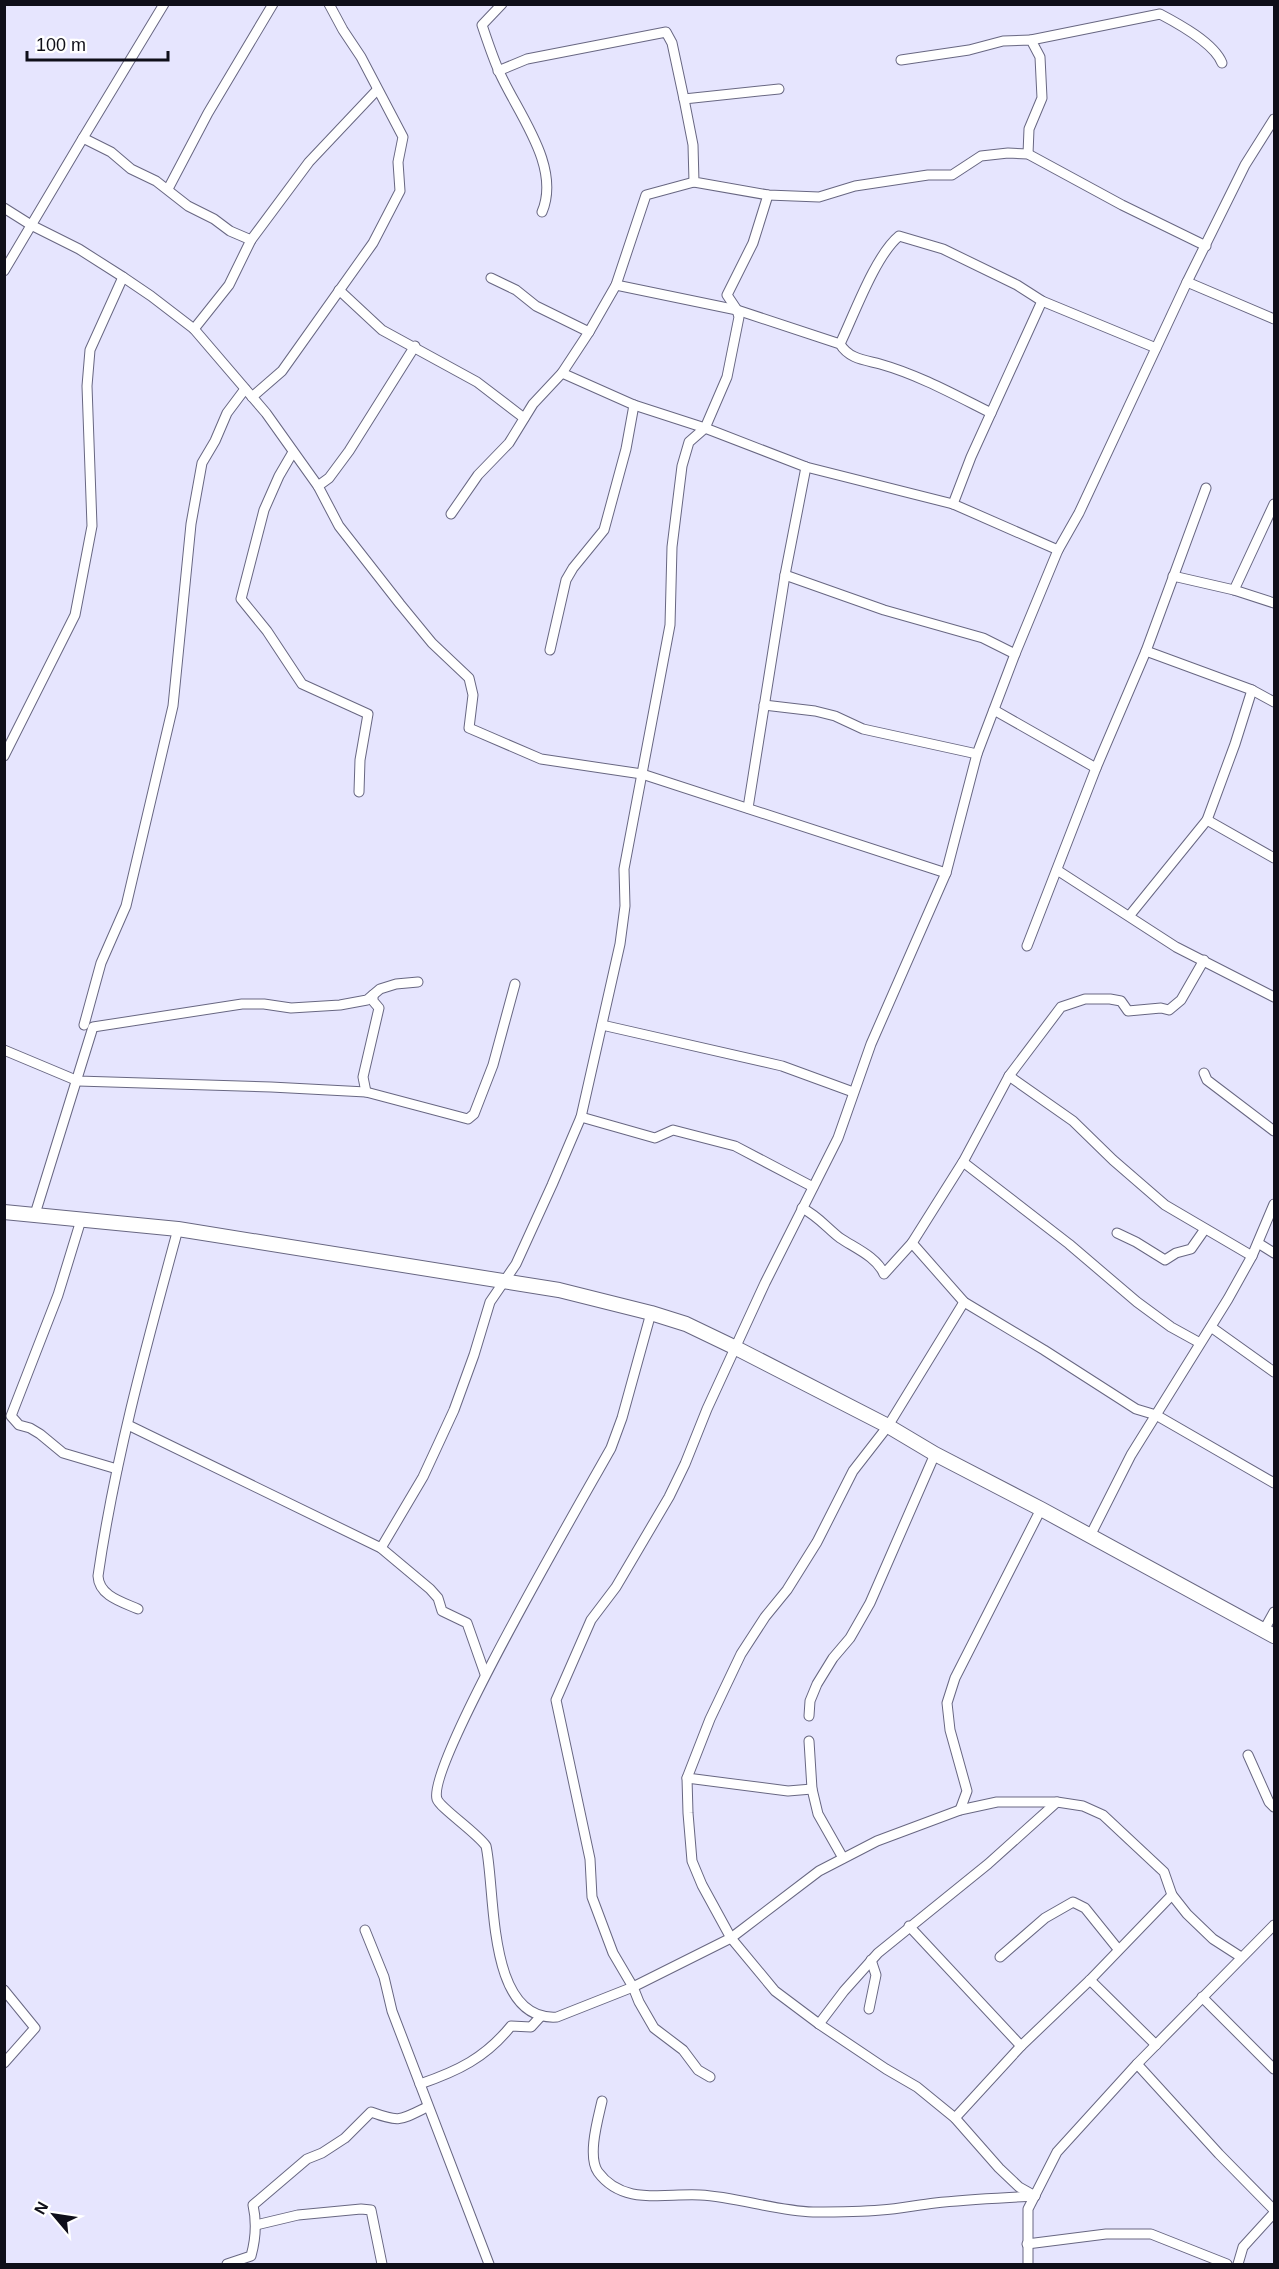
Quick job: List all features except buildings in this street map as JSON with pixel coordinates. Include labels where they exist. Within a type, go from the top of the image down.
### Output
[{"type":"street","points":[[4,271],[164,4]]},
{"type":"street","points":[[168,189],[208,114],[273,4]]},
{"type":"street","points":[[252,397],[282,371],[373,243],[400,191],[398,162],[403,138],[396,120],[377,90],[362,57],[343,30],[329,4]]},
{"type":"street","points":[[502,4],[482,25],[498,71],[535,138],[544,171],[546,202],[542,212]]},
{"type":"street","points":[[901,60],[969,50],[1003,41],[1031,40],[1160,14],[1177,22],[1218,53],[1222,63]]},
{"type":"street","points":[[498,71],[527,59],[666,32],[672,43],[693,145],[694,182]]},
{"type":"street","points":[[1028,154],[1029,129],[1042,98],[1040,57],[1031,40]]},
{"type":"street","points":[[684,99],[779,89]]},
{"type":"street","points":[[194,329],[229,285],[251,240],[309,162],[377,90]]},
{"type":"street","points":[[710,2077],[698,2070],[683,2050],[654,2028],[613,1953],[592,1897],[590,1859],[556,1700],[591,1620],[616,1587],[686,1464],[707,1409],[765,1282],[838,1138],[871,1044],[946,873],[977,754],[1058,550],[1079,513],[1187,282],[1245,165],[1275,118]]},
{"type":"street","points":[[83,138],[111,152],[131,168],[156,181],[188,206],[214,219],[230,231],[251,240]]},
{"type":"street","points":[[450,514],[478,475],[509,443],[533,404],[562,373],[589,332],[615,285],[646,195],[694,182],[768,195],[819,197],[855,186],[928,175],[952,175],[981,156],[1008,153],[1028,154],[1122,205],[1206,246]]},
{"type":"street","points":[[381,1548],[423,1477],[450,1420],[474,1355],[490,1302],[516,1264],[581,1117],[620,944],[625,906],[624,868],[670,626],[672,548],[678,486],[689,442],[705,428],[727,377],[739,317],[727,291],[737,277],[753,243],[768,195]]},
{"type":"street","points":[[4,208],[31,225],[79,249],[123,277],[194,329],[252,397],[318,486],[339,526],[400,604],[432,643],[469,678],[473,695],[469,728],[541,759],[642,774],[946,873]]},
{"type":"street","points":[[840,344],[872,275],[892,242],[899,236],[943,249],[1017,285],[1042,301],[1156,348]]},
{"type":"street","points":[[4,756],[75,615],[92,526],[87,386],[90,350],[123,277]]},
{"type":"street","points":[[491,278],[516,290],[536,306],[589,332]]},
{"type":"street","points":[[1187,282],[1275,319]]},
{"type":"street","points":[[615,285],[737,310],[840,344],[845,352],[853,357],[903,371],[992,412]]},
{"type":"street","points":[[339,290],[382,330],[415,346],[477,382],[524,418]]},
{"type":"street","points":[[953,504],[971,457],[1042,301]]},
{"type":"street","points":[[318,486],[329,478],[349,451],[415,346]]},
{"type":"street","points":[[562,373],[634,405],[705,428],[806,467],[953,504],[1058,550]]},
{"type":"street","points":[[84,1025],[101,963],[126,906],[173,706],[191,524],[202,463],[227,413],[245,388]]},
{"type":"street","points":[[550,650],[567,580],[573,568],[604,530],[626,449],[634,405]]},
{"type":"street","points":[[293,452],[264,510],[242,599],[267,631],[302,684],[368,714],[360,760],[359,792]]},
{"type":"street","points":[[748,808],[785,575],[806,467]]},
{"type":"street","points":[[1027,946],[1096,768],[1146,651],[1206,488]]},
{"type":"street","points":[[1234,590],[1275,504]]},
{"type":"street","points":[[785,575],[884,610],[983,638],[1015,654]]},
{"type":"street","points":[[1173,576],[1234,590],[1275,603]]},
{"type":"street","points":[[1146,651],[1252,690],[1275,702]]},
{"type":"street","points":[[1130,915],[1207,820],[1252,690]]},
{"type":"street","points":[[764,705],[815,711],[835,716],[863,729],[977,754]]},
{"type":"street","points":[[994,710],[1096,768]]},
{"type":"street","points":[[1207,820],[1275,858]]},
{"type":"street","points":[[1057,870],[1130,915],[1176,947],[1275,997]]},
{"type":"street","points":[[802,1208],[814,1214],[840,1237],[866,1254],[884,1275],[912,1243],[963,1162],[1009,1076],[1061,1007],[1085,999],[1110,999],[1120,1002],[1128,1011],[1161,1008],[1169,1010],[1181,1000],[1204,960]]},
{"type":"street","points":[[35,1214],[93,1027],[242,1004],[291,1008],[340,1005],[371,998],[380,989],[396,984],[418,982]]},
{"type":"street","points":[[4,1050],[78,1081],[366,1092],[468,1119],[471,1118],[493,1065],[515,984]]},
{"type":"street","points":[[366,1092],[363,1077],[379,1008],[371,998]]},
{"type":"street","points":[[602,1025],[782,1066],[853,1092]]},
{"type":"street","points":[[1204,1072],[1207,1080],[1275,1131]]},
{"type":"street","points":[[1009,1076],[1073,1121],[1113,1160],[1165,1205],[1252,1256]]},
{"type":"street","points":[[581,1117],[655,1138],[673,1130],[735,1146],[813,1187]]},
{"type":"street","points":[[963,1162],[1069,1244],[1137,1302],[1171,1327],[1200,1343]]},
{"type":"street","points":[[1090,1536],[1131,1455],[1211,1327],[1252,1256],[1275,1204]]},
{"type":"street","points":[[4,1212],[178,1229],[559,1290],[651,1312],[686,1324],[736,1348],[888,1426],[935,1454],[1269,1633],[1275,1612]]},
{"type":"street","points":[[81,1220],[58,1295],[12,1416],[19,1425],[40,1434],[63,1453],[117,1469]]},
{"type":"street","points":[[138,1609],[111,1597],[98,1582],[117,1469],[145,1351],[178,1229]]},
{"type":"street","points":[[1117,1233],[1165,1260],[1176,1253],[1191,1249],[1205,1230]]},
{"type":"street","points":[[912,1243],[964,1302],[1136,1409],[1156,1415],[1275,1483]]},
{"type":"street","points":[[1258,1243],[1275,1253]]},
{"type":"street","points":[[964,1302],[888,1426],[853,1471],[817,1542],[793,1580],[741,1654],[710,1719],[687,1778],[688,1813],[692,1861],[702,1885],[731,1938],[775,1991],[819,2024],[917,2087],[955,2118],[1019,2187],[1035,2196]]},
{"type":"street","points":[[651,1312],[622,1418],[611,1449],[485,1674],[439,1776],[437,1799],[443,1807],[479,1836],[486,1846],[496,1939],[504,1972],[523,2006],[541,2016],[558,2017],[633,1987],[731,1938],[819,1871],[878,1840],[960,1810],[997,1802],[1057,1802],[1083,1806],[1103,1815],[1164,1872],[1172,1895],[1187,1914],[1214,1939],[1241,1957]]},
{"type":"street","points":[[1211,1327],[1275,1372]]},
{"type":"street","points":[[128,1425],[381,1548],[430,1589],[438,1598],[442,1611],[467,1623],[485,1674]]},
{"type":"street","points":[[809,1716],[810,1701],[817,1684],[833,1658],[850,1638],[870,1603],[935,1454]]},
{"type":"street","points":[[960,1810],[967,1791],[950,1730],[947,1703],[955,1678],[1041,1509]]},
{"type":"street","points":[[809,1741],[812,1789],[821,1822],[843,1858]]},
{"type":"street","points":[[1248,1755],[1269,1802],[1275,1807]]},
{"type":"street","points":[[687,1778],[788,1791],[812,1789]]},
{"type":"street","points":[[819,2024],[871,1960],[909,1926],[988,1864],[1057,1802]]},
{"type":"street","points":[[955,2118],[1021,2046],[1145,1925],[1172,1895]]},
{"type":"street","points":[[1000,1957],[1045,1918],[1073,1902],[1084,1908],[1118,1949]]},
{"type":"street","points":[[1028,2265],[1028,2209],[1057,2152],[1155,2045],[1275,1924]]},
{"type":"street","points":[[909,1926],[1021,2046]]},
{"type":"street","points":[[365,1930],[384,1977],[392,2011],[489,2265]]},
{"type":"street","points":[[869,2009],[876,1975],[871,1960]]},
{"type":"street","points":[[1090,1980],[1155,2045]]},
{"type":"street","points":[[4,1990],[35,2028],[4,2063]]},
{"type":"street","points":[[1202,1997],[1275,2069]]},
{"type":"street","points":[[420,2084],[453,2073],[498,2042],[511,2026],[531,2027],[541,2016]]},
{"type":"street","points":[[1137,2064],[1275,2212],[1243,2247],[1238,2265]]},
{"type":"street","points":[[602,2101],[595,2132],[594,2163],[599,2172],[612,2185],[626,2193],[639,2196],[702,2195],[788,2209],[831,2212],[880,2210],[936,2203],[1035,2196]]},
{"type":"street","points":[[227,2265],[251,2256],[256,2239],[253,2205],[307,2159],[345,2138],[371,2112],[390,2119],[401,2120],[425,2108]]},
{"type":"street","points":[[256,2225],[298,2215],[371,2210],[382,2265]]},
{"type":"street","points":[[1027,2244],[1106,2234],[1150,2234],[1227,2265]]}]
